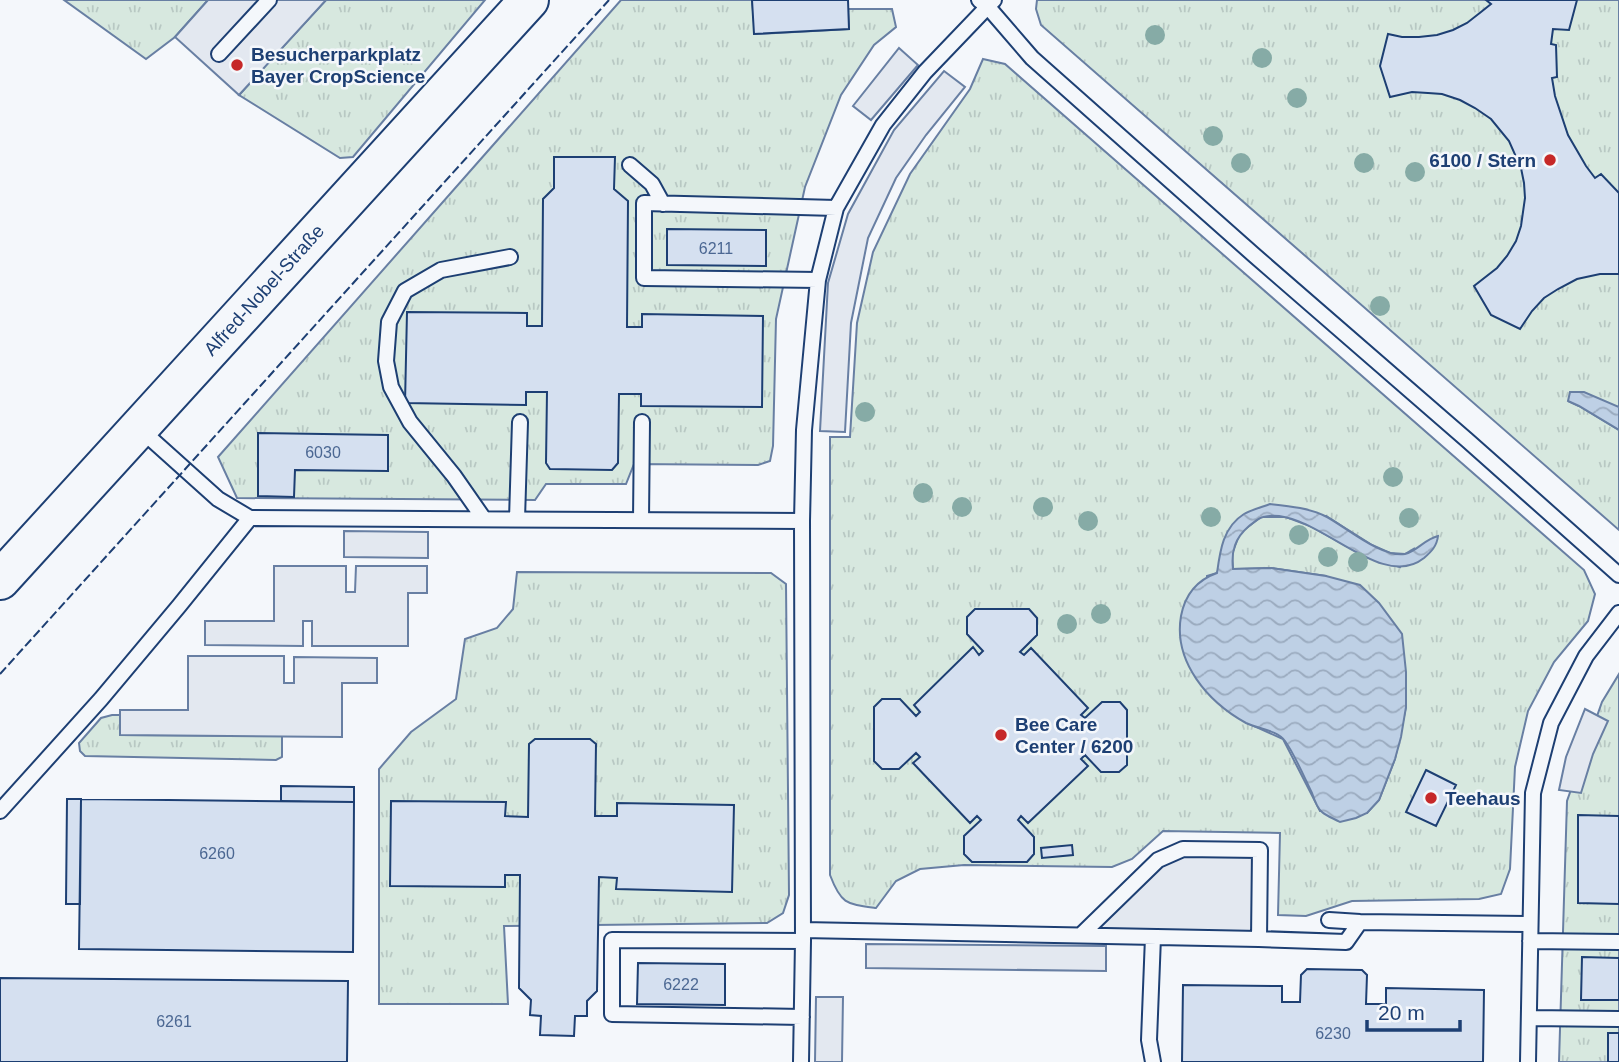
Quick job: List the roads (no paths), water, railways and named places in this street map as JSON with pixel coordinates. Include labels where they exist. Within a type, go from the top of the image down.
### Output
[{"type":"street","name":"Alfred-Nobel-Straße","points":[[0,580],[528,0]]},
{"type":"lane","points":[[219,54],[269,0]]},
{"type":"lane","points":[[801,1062],[802,521],[804,430],[818,280],[836,208],[883,125],[925,72],[987,2],[1032,58],[1619,575]]},
{"type":"lane","points":[[630,165],[652,184],[663,204]]},
{"type":"lane","points":[[818,280],[644,278],[644,203],[836,208]]},
{"type":"lane","points":[[484,519],[454,476],[410,422],[391,387],[386,361],[389,322],[405,291],[441,270],[510,257]]},
{"type":"lane","points":[[517,519],[520,422]]},
{"type":"lane","points":[[640,520],[642,422]]},
{"type":"lane","points":[[138,428],[218,499],[250,518],[802,521]]},
{"type":"lane","points":[[0,811],[102,699],[250,518]]},
{"type":"lane","points":[[1528,1062],[1533,793],[1551,723],[1586,656],[1619,613]]},
{"type":"lane","points":[[1081,935],[1158,860],[1183,849],[1260,850],[1259,939]]},
{"type":"lane","points":[[1329,920],[1530,924]]},
{"type":"lane","points":[[802,1017],[612,1014],[612,940],[803,935],[1081,935],[1346,942],[1360,922]]},
{"type":"lane","points":[[1153,937],[1149,1040],[1153,1062]]},
{"type":"lane","points":[[1530,941],[1619,942]]},
{"type":"lane","points":[[1529,1018],[1619,1019]]},
{"type":"water","points":[[1570,392],[1584,392],[1619,407],[1619,430],[1568,401]]},
{"type":"water","points":[[1270,504],[1320,514],[1375,547],[1396,554],[1405,554],[1438,536],[1435,546],[1427,556],[1406,566],[1387,565],[1366,557],[1303,523],[1282,517],[1257,519],[1240,535],[1235,545],[1233,569],[1271,568],[1326,576],[1360,585],[1379,603],[1402,634],[1406,707],[1395,759],[1379,800],[1367,813],[1340,822],[1319,808],[1296,759],[1282,737],[1246,723],[1219,704],[1196,679],[1182,649],[1181,616],[1189,595],[1198,584],[1217,573],[1221,548],[1237,519]]},
{"type":"place","name":"Besucherparkplatz Bayer CropScience","points":[[237,65]]},
{"type":"place","name":"6100 / Stern","points":[[1550,160]]},
{"type":"place","name":"Bee Care Center / 6200","points":[[1001,735]]},
{"type":"place","name":"Teehaus","points":[[1431,798]]}]
